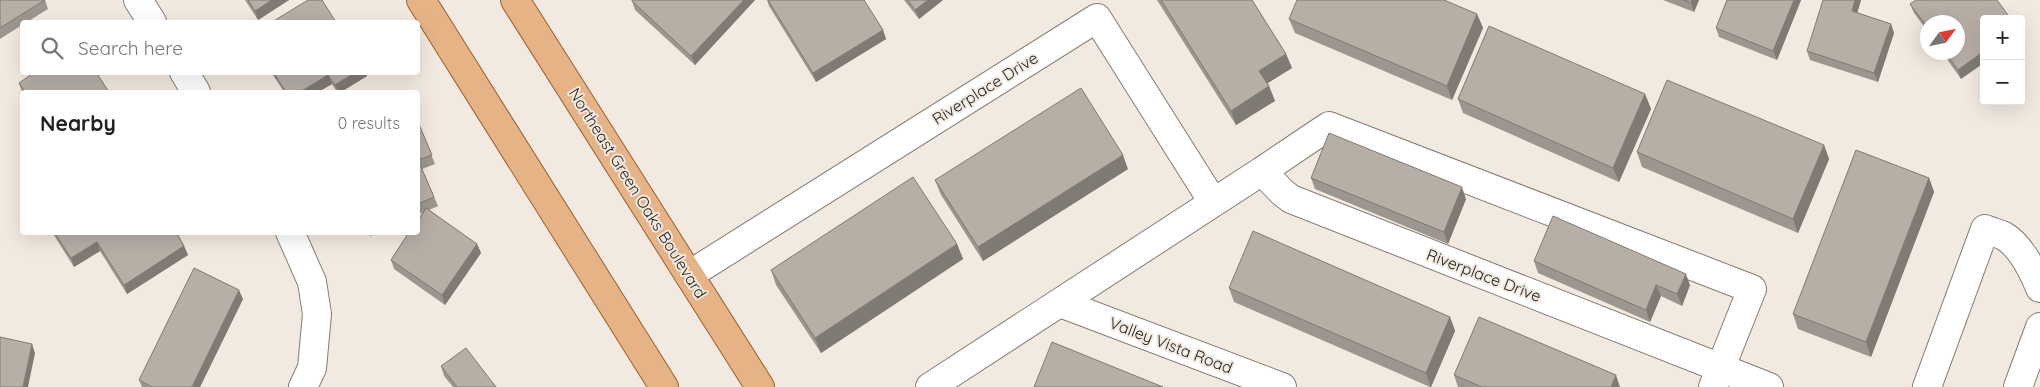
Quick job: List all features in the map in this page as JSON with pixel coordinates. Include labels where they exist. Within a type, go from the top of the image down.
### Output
[{"type":"main road","points":[[421,0],[664,387]]},
{"type":"main road","name":"Northeast Green Oaks Boulevard","points":[[515,0],[760,387]]},
{"type":"street","points":[[138,0],[151,20]]},
{"type":"street","name":"Riverplace Drive","points":[[689,275],[1097,18],[1213,202]]},
{"type":"street","points":[[186,75],[195,90]]},
{"type":"street","points":[[930,387],[1329,126],[1752,288],[1716,377]]},
{"type":"street","name":"Riverplace Drive","points":[[1262,171],[1291,199],[1716,377],[1769,387]]},
{"type":"street","points":[[1927,387],[1985,229],[2005,237],[2015,246],[2035,275],[2040,288]]},
{"type":"street","points":[[291,235],[312,282],[317,314],[312,368],[303,387]]},
{"type":"street","name":"Valley Vista Road","points":[[1060,303],[1282,387]]},
{"type":"street","points":[[2018,387],[2040,327]]},
{"type":"building","points":[[0,0],[45,0],[0,28]]},
{"type":"building","points":[[248,0],[272,0],[255,11]]},
{"type":"building","points":[[308,0],[322,0],[335,20],[275,20]]},
{"type":"building","points":[[632,0],[744,0],[691,56]]},
{"type":"building","points":[[768,0],[864,0],[883,30],[813,73]]},
{"type":"building","points":[[908,0],[928,0],[915,10]]},
{"type":"building","points":[[1161,0],[1252,0],[1286,54],[1259,71],[1269,86],[1231,111]]},
{"type":"building","points":[[1297,0],[1444,0],[1477,14],[1447,86],[1289,19]]},
{"type":"building","points":[[1727,0],[1794,0],[1773,51],[1716,28]]},
{"type":"building","points":[[1823,0],[1855,0],[1852,11],[1891,24],[1874,73],[1807,51]]},
{"type":"building","points":[[1916,0],[1997,0],[2008,15],[1980,15],[1980,54],[1958,70],[1951,60],[1965,60],[1965,15],[1920,15],[1920,17],[1910,4]]},
{"type":"building","points":[[1489,26],[1645,94],[1613,168],[1458,99]]},
{"type":"building","points":[[31,75],[98,75],[108,90],[24,90],[19,83]]},
{"type":"building","points":[[275,75],[328,75],[303,90],[285,90]]},
{"type":"building","points":[[328,75],[351,75],[335,85]]},
{"type":"building","points":[[1667,80],[1824,145],[1793,219],[1637,152]]},
{"type":"building","points":[[1081,88],[1123,155],[978,247],[935,180]]},
{"type":"building","points":[[420,127],[432,155],[420,159]]},
{"type":"building","points":[[1329,133],[1462,187],[1444,232],[1311,178]]},
{"type":"building","points":[[1856,150],[1929,178],[1866,342],[1793,314]]},
{"type":"building","points":[[420,165],[434,197],[420,203]]},
{"type":"building","points":[[913,177],[957,244],[815,338],[771,270]]},
{"type":"building","points":[[426,208],[477,244],[442,295],[391,260],[407,235],[420,235],[420,218]]},
{"type":"building","points":[[1553,216],[1686,274],[1677,294],[1656,285],[1646,310],[1534,261]]},
{"type":"building","points":[[1253,231],[1450,317],[1426,373],[1229,288]]},
{"type":"building","points":[[56,235],[178,235],[184,246],[124,285],[97,242],[71,258]]},
{"type":"building","points":[[194,268],[239,290],[192,387],[152,387],[139,380]]},
{"type":"building","points":[[1479,317],[1616,375],[1611,387],[1482,387],[1454,375]]},
{"type":"building","points":[[0,337],[32,344],[23,387],[0,387]]},
{"type":"building","points":[[1052,342],[1163,387],[1034,387]]},
{"type":"building","points":[[466,348],[496,387],[457,387],[441,366]]}]
